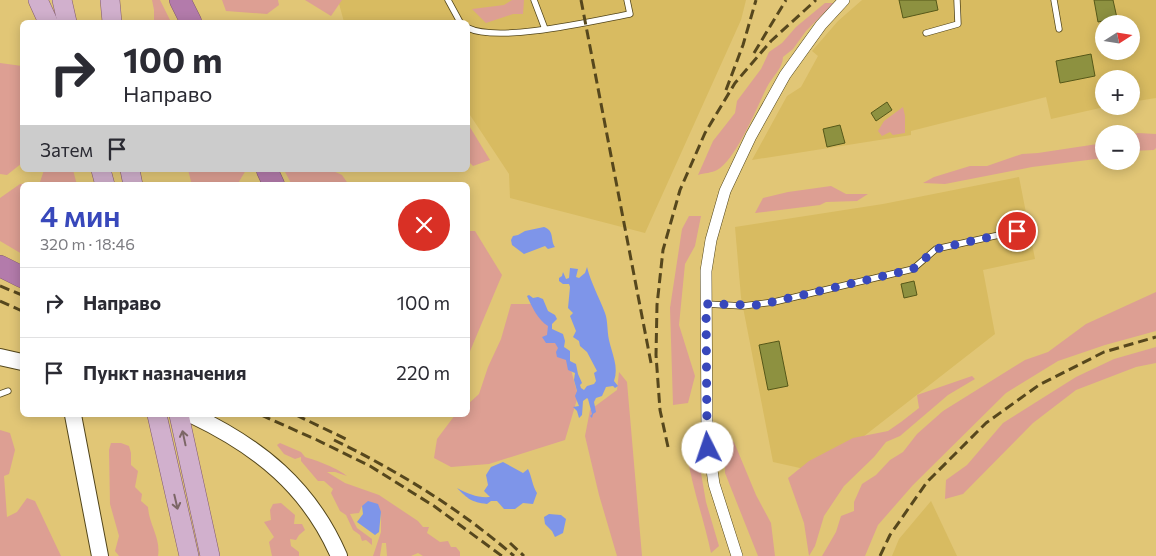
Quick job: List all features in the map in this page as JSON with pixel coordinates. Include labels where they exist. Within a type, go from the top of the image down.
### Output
[{"type":"highway","points":[[180,0],[190,20]]},
{"type":"highway","points":[[0,266],[20,276]]},
{"type":"main road","points":[[38,0],[47,20]]},
{"type":"main road","points":[[62,0],[67,20]]},
{"type":"main road","points":[[110,0],[112,20]]},
{"type":"main road","points":[[65,417],[80,452]]},
{"type":"main road","points":[[73,417],[100,556]]},
{"type":"main road","points":[[80,417],[80,452]]},
{"type":"main road","points":[[157,417],[189,556]]},
{"type":"main road","points":[[179,417],[210,556]]},
{"type":"main road","points":[[196,417],[216,426],[258,453],[293,483],[320,520],[339,556]]},
{"type":"street","points":[[738,556],[714,484],[708,443],[706,270],[711,240],[725,191],[736,166],[785,76],[821,25],[844,0]]},
{"type":"lane","points":[[448,0],[459,20]]},
{"type":"lane","points":[[534,0],[545,29]]},
{"type":"lane","points":[[470,29],[476,32],[505,32],[545,29],[630,14],[627,0]]},
{"type":"lane","points":[[926,33],[958,24],[957,0]]},
{"type":"lane","points":[[1054,0],[1059,29]]},
{"type":"lane","points":[[706,304],[759,305],[783,300],[913,269],[936,249],[1017,231]]},
{"type":"lane","points":[[0,394],[8,391]]},
{"type":"shaded area","points":[[152,0],[160,0],[170,20],[154,20]]},
{"type":"shaded area","points":[[222,0],[278,0],[279,5],[267,14],[226,11]]},
{"type":"shaded area","points":[[305,0],[342,0],[331,16]]},
{"type":"shaded area","points":[[338,0],[746,0],[741,20],[645,233],[510,198],[509,174],[470,115],[470,20],[343,20]]},
{"type":"shaded area","points":[[512,0],[524,0],[523,14],[513,14],[486,23],[472,9],[504,5]]},
{"type":"shaded area","points":[[862,0],[1156,0],[1156,98],[1140,101],[1140,70],[1095,70],[1095,109],[1051,119],[1046,97],[911,131],[911,135],[752,160],[787,96],[801,87],[818,56],[812,51],[838,21]]},
{"type":"shaded area","points":[[825,3],[834,3],[806,31],[793,49],[783,57],[779,69],[767,87],[739,145],[731,156],[717,170],[698,175],[713,141],[735,113],[737,101],[761,69],[769,52],[782,43],[796,27]]},
{"type":"shaded area","points":[[0,63],[20,66],[20,165],[7,175],[0,174]]},
{"type":"shaded area","points":[[903,107],[905,133],[893,135],[890,132],[882,136],[878,131],[884,121]]},
{"type":"shaded area","points":[[470,127],[490,160],[473,166],[470,163]]},
{"type":"shaded area","points":[[1140,133],[1156,134],[1156,148],[1154,150],[1140,151]]},
{"type":"shaded area","points":[[1095,144],[1095,159],[1032,167],[945,184],[923,183],[934,177],[970,166],[987,166],[1022,154]]},
{"type":"shaded area","points":[[43,172],[74,172],[76,182],[40,182]]},
{"type":"shaded area","points":[[189,172],[245,172],[239,182],[191,182]]},
{"type":"shaded area","points":[[285,172],[335,172],[342,175],[347,182],[290,182]]},
{"type":"shaded area","points":[[1019,177],[1035,259],[983,270],[995,334],[818,472],[773,462],[741,297],[735,227],[883,204]]},
{"type":"shaded area","points":[[20,184],[20,253],[0,241],[0,198]]},
{"type":"shaded area","points":[[831,186],[846,194],[868,194],[857,201],[826,202],[820,205],[755,213],[763,198],[788,192]]},
{"type":"shaded area","points":[[689,216],[701,216],[695,246],[685,264],[679,325],[695,376],[688,403],[673,405],[670,308],[682,229]]},
{"type":"shaded area","points":[[470,231],[475,231],[502,275],[470,351]]},
{"type":"shaded area","points":[[1156,292],[1156,331],[1105,345],[1058,361],[1006,393],[913,485],[878,525],[865,556],[822,556],[836,532],[841,516],[854,511],[854,502],[862,484],[876,475],[890,460],[903,452],[917,434],[943,411],[1025,360],[1048,352],[1086,324]]},
{"type":"shaded area","points":[[511,304],[534,304],[556,336],[570,366],[578,396],[565,440],[489,464],[451,467],[434,458],[437,439],[454,417],[470,417],[470,402],[479,394],[488,367],[501,339]]},
{"type":"shaded area","points":[[1156,347],[1156,363],[1136,367],[1076,390],[1033,423],[963,494],[945,499],[946,480],[967,465],[1003,423],[1076,377],[1114,359]]},
{"type":"shaded area","points":[[619,372],[627,382],[642,556],[617,556],[599,495],[585,436],[590,410],[617,390]]},
{"type":"shaded area","points":[[972,376],[975,379],[948,395],[900,436],[886,442],[874,457],[844,486],[824,516],[815,546],[809,556],[804,523],[788,478],[809,461],[853,438],[888,431],[919,408],[917,395]]},
{"type":"shaded area","points":[[0,430],[10,433],[15,450],[9,474],[4,476],[7,517],[17,512],[27,498],[35,501],[61,556],[0,556]]},
{"type":"shaded area","points":[[726,439],[734,442],[756,495],[771,523],[775,556],[758,556],[725,473]]},
{"type":"shaded area","points":[[111,443],[121,443],[129,446],[131,465],[138,471],[135,487],[142,494],[141,501],[148,507],[150,520],[158,543],[158,556],[119,556],[115,551],[119,536],[110,504],[109,450]]},
{"type":"shaded area","points":[[280,443],[301,452],[305,457],[343,473],[347,476],[335,472],[327,472],[345,483],[379,495],[418,521],[423,527],[429,527],[427,533],[440,542],[448,541],[451,547],[456,547],[460,552],[460,556],[423,556],[418,553],[411,556],[387,556],[386,543],[382,543],[380,556],[373,556],[381,532],[381,512],[362,506],[359,513],[350,514],[357,528],[372,539],[372,545],[366,540],[362,541],[360,535],[353,530],[346,515],[340,511],[331,493],[333,489],[324,481],[318,481],[301,461],[301,457],[295,459],[284,454],[277,445]]},
{"type":"shaded area","points":[[697,450],[706,502],[719,546],[711,553],[687,454]]},
{"type":"shaded area","points":[[931,501],[957,556],[892,556],[899,539]]},
{"type":"shaded area","points":[[281,503],[295,515],[294,524],[302,524],[305,530],[296,540],[290,539],[291,546],[299,552],[299,556],[272,556],[269,542],[274,537],[264,522],[271,520],[270,510],[273,504]]},
{"type":"water","points":[[544,227],[550,231],[555,247],[548,249],[545,246],[524,254],[512,245],[511,240],[513,236]]},
{"type":"water","points":[[587,267],[606,316],[615,366],[614,381],[618,386],[615,388],[613,386],[606,387],[602,396],[596,398],[594,402],[596,412],[592,418],[590,416],[592,414],[588,399],[583,401],[582,415],[579,418],[577,411],[573,407],[579,406],[575,396],[577,391],[574,380],[575,373],[568,370],[566,360],[557,357],[556,352],[558,348],[555,343],[546,343],[542,337],[547,335],[548,326],[538,317],[527,296],[543,299],[548,311],[555,315],[557,319],[552,324],[552,329],[563,334],[564,347],[570,351],[570,361],[576,364],[582,383],[580,385],[584,390],[587,386],[594,384],[596,381],[594,373],[597,371],[587,352],[580,346],[579,341],[573,337],[576,331],[570,316],[573,313],[568,308],[570,287],[569,284],[563,284],[559,281],[559,278],[563,272],[566,279],[569,278],[570,268],[578,269],[576,277],[579,278],[585,273]]},
{"type":"water","points":[[503,462],[523,473],[528,469],[537,493],[533,504],[523,503],[515,509],[504,509],[497,501],[491,501],[487,504],[473,501],[457,488],[473,495],[490,497],[484,491],[488,485],[486,475],[491,467]]},
{"type":"water","points":[[368,501],[378,504],[381,512],[379,532],[375,535],[357,522],[363,514],[362,506]]},
{"type":"water","points":[[549,514],[561,515],[566,519],[563,533],[555,537],[545,524],[544,517]]},
{"type":"building","points":[[899,0],[936,0],[938,10],[903,18]]},
{"type":"building","points":[[1094,0],[1113,0],[1116,15],[1097,15]]},
{"type":"building","points":[[1091,54],[1095,76],[1060,83],[1056,61]]},
{"type":"building","points":[[887,102],[892,110],[876,121],[871,113]]},
{"type":"building","points":[[840,125],[845,143],[827,147],[823,129]]},
{"type":"building","points":[[914,281],[917,295],[904,298],[901,284]]},
{"type":"building","points":[[779,341],[788,386],[768,390],[759,345]]},
{"type":"railway","points":[[581,0],[651,363]]},
{"type":"railway","points":[[726,90],[743,45],[756,0]]},
{"type":"railway","points":[[754,53],[786,0]]},
{"type":"railway","points":[[668,447],[660,410],[656,355],[657,305],[663,250],[680,190],[705,133],[735,83],[771,41],[816,0]]},
{"type":"railway","points":[[0,286],[20,294]]},
{"type":"railway","points":[[0,301],[20,310]]},
{"type":"railway","points":[[880,556],[890,535],[927,482],[986,423],[1039,385],[1104,352],[1156,337]]},
{"type":"railway","points":[[265,417],[370,466],[434,506],[502,556]]},
{"type":"railway","points":[[300,417],[346,439]]},
{"type":"railway","points":[[334,440],[428,492],[472,522],[514,556]]},
{"type":"railway","points":[[510,543],[524,556]]},
{"type":"route","points":[[708,448],[706,304],[732,306],[759,305],[807,294],[913,269],[936,249],[1017,231]]}]
